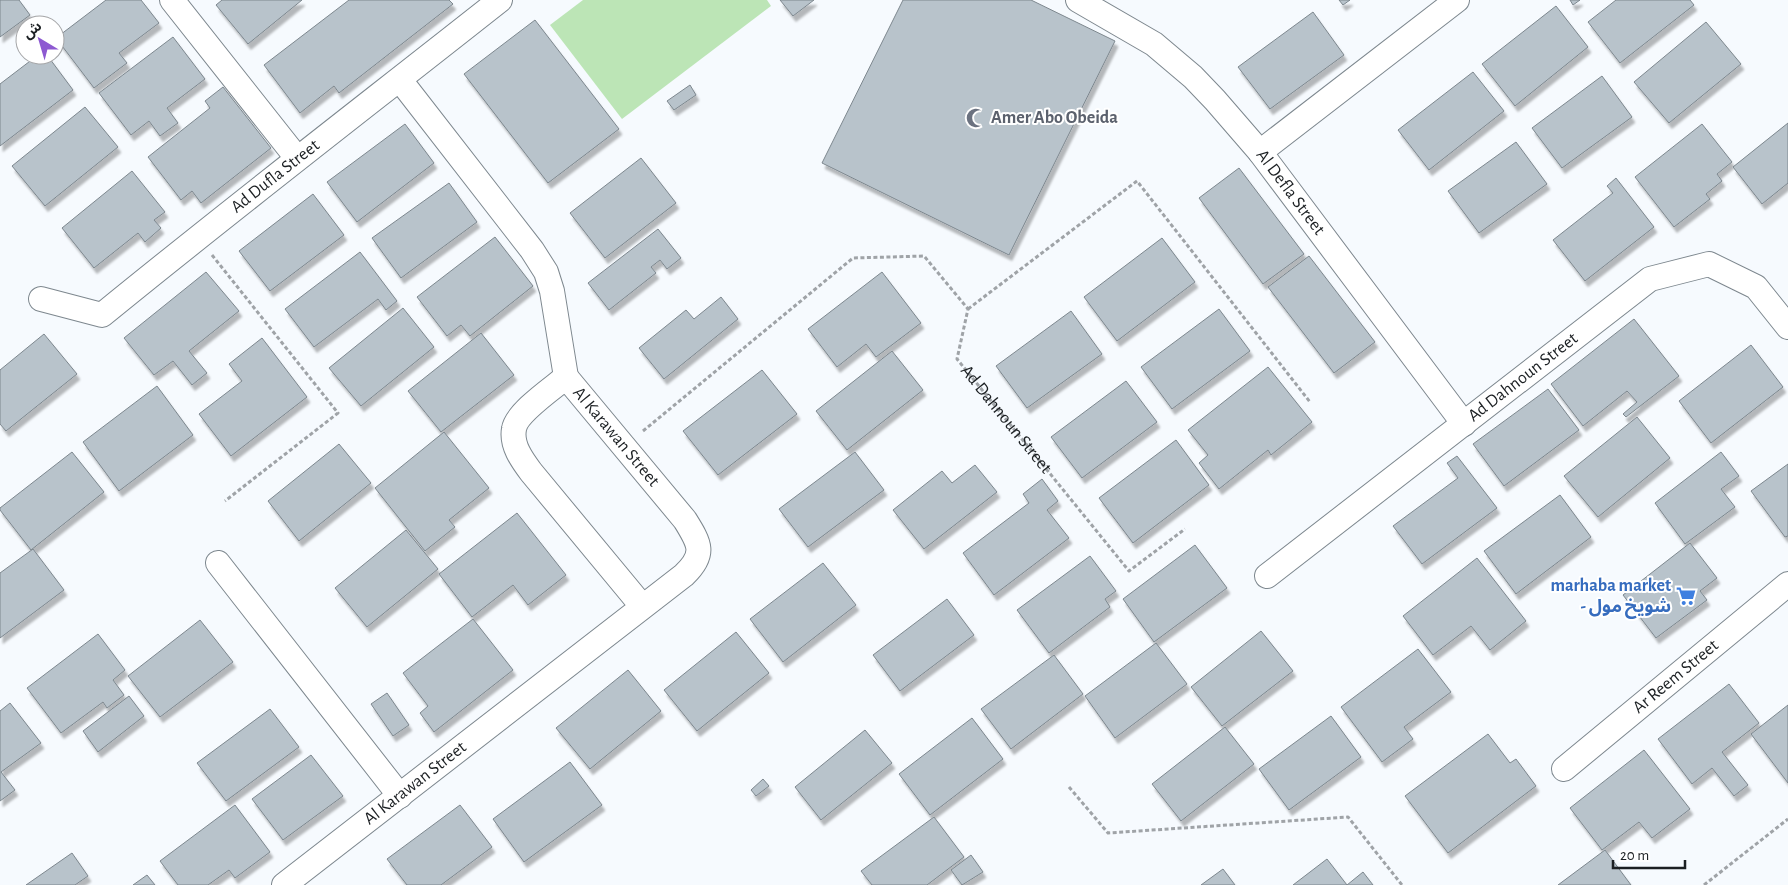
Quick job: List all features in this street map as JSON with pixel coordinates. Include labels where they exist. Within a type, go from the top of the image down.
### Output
[{"type":"street","points":[[172,0],[297,158]]},
{"type":"street","name":"Ad Dufla Street","points":[[41,299],[102,314],[297,158],[400,80],[498,0]]},
{"type":"street","name":"Al Defla Street","points":[[1078,0],[1124,26],[1160,50],[1193,77],[1215,100],[1260,152],[1464,424]]},
{"type":"street","points":[[1260,152],[1456,0]]},
{"type":"street","points":[[400,80],[532,250],[546,272],[552,291],[566,377]]},
{"type":"street","name":"Ad Dahnoun Street","points":[[1267,576],[1650,279],[1709,264],[1756,287],[1788,327]]},
{"type":"street","name":"Al Karawan Street","points":[[284,885],[684,575],[695,564],[698,556],[698,543],[685,520],[566,377],[522,415],[514,427],[517,449],[521,459],[531,472],[642,606]]},
{"type":"street","points":[[218,563],[400,796]]},
{"type":"street","name":"Ar Reem Street","points":[[1564,769],[1788,584]]},
{"type":"path","points":[[625,446],[853,258],[924,256],[968,309],[1137,181],[1310,402]]},
{"type":"path","points":[[198,237],[338,413],[226,501]]},
{"type":"path","name":"Ad Dahnoun Street","points":[[968,309],[957,359],[1129,571],[1185,529]]},
{"type":"path","points":[[1070,787],[1108,833],[1348,817],[1402,885]]},
{"type":"path","points":[[1704,885],[1788,818]]},
{"type":"green space","points":[[583,0],[767,0],[771,6],[622,119],[550,25]]},
{"type":"building","points":[[0,0],[19,0],[30,15],[15,15],[15,26],[0,37]]},
{"type":"building","points":[[106,0],[141,0],[159,23],[119,53],[127,63],[94,88],[65,50],[65,31]]},
{"type":"building","points":[[222,0],[302,0],[248,44],[216,5]]},
{"type":"building","points":[[349,0],[449,0],[453,4],[339,93],[334,86],[300,113],[264,65]]},
{"type":"building","points":[[780,0],[814,0],[793,16]]},
{"type":"building","points":[[903,0],[1031,0],[1115,41],[1009,255],[822,163]]},
{"type":"building","points":[[1339,0],[1350,0],[1343,5]]},
{"type":"building","points":[[1570,0],[1580,0],[1573,5]]},
{"type":"building","points":[[1616,0],[1690,0],[1694,5],[1620,63],[1588,22]]},
{"type":"building","points":[[1556,6],[1588,47],[1515,106],[1482,64]]},
{"type":"building","points":[[1313,12],[1344,55],[1270,109],[1238,67]]},
{"type":"building","points":[[535,20],[619,129],[548,183],[464,74]]},
{"type":"building","points":[[1706,22],[1741,64],[1669,123],[1634,82]]},
{"type":"building","points":[[173,37],[205,79],[167,108],[178,123],[160,136],[149,121],[131,135],[99,93]]},
{"type":"building","points":[[25,65],[54,65],[73,90],[0,146],[0,84]]},
{"type":"building","points":[[1473,72],[1504,111],[1429,170],[1398,130]]},
{"type":"building","points":[[1602,76],[1632,117],[1562,168],[1532,128]]},
{"type":"building","points":[[690,85],[696,95],[674,110],[667,101]]},
{"type":"building","points":[[223,87],[271,148],[201,203],[192,191],[181,200],[148,157],[210,108],[205,101]]},
{"type":"building","points":[[85,107],[118,147],[45,206],[12,166]]},
{"type":"building","points":[[1788,123],[1788,183],[1762,204],[1733,167]]},
{"type":"building","points":[[405,124],[434,163],[357,222],[327,182]]},
{"type":"building","points":[[1702,124],[1732,162],[1717,174],[1722,181],[1706,194],[1710,199],[1674,227],[1635,177]]},
{"type":"building","points":[[1516,142],[1547,184],[1479,233],[1448,191]]},
{"type":"building","points":[[641,158],[676,203],[605,258],[570,213]]},
{"type":"building","points":[[1239,168],[1304,254],[1263,284],[1199,198]]},
{"type":"building","points":[[132,171],[165,212],[154,220],[161,228],[145,242],[138,233],[94,268],[62,228]]},
{"type":"building","points":[[1616,178],[1654,227],[1585,281],[1553,240],[1613,193],[1607,186]]},
{"type":"building","points":[[449,183],[477,222],[401,278],[372,238]]},
{"type":"building","points":[[313,194],[344,235],[270,291],[239,251]]},
{"type":"building","points":[[658,229],[681,258],[667,269],[660,260],[651,267],[656,273],[609,310],[588,283]]},
{"type":"building","points":[[495,237],[533,286],[470,336],[461,325],[447,336],[417,297]]},
{"type":"building","points":[[1162,238],[1195,282],[1117,341],[1084,297]]},
{"type":"building","points":[[360,252],[397,301],[386,310],[378,299],[314,347],[285,309]]},
{"type":"building","points":[[1309,256],[1375,342],[1334,373],[1268,287]]},
{"type":"building","points":[[206,272],[239,311],[189,351],[207,373],[192,385],[173,361],[154,375],[124,338]]},
{"type":"building","points":[[882,272],[921,323],[876,357],[866,344],[837,367],[808,329]]},
{"type":"building","points":[[721,297],[738,319],[664,379],[639,348],[686,310],[694,319]]},
{"type":"building","points":[[403,308],[434,347],[361,406],[329,368]]},
{"type":"building","points":[[1219,309],[1250,351],[1172,409],[1141,367]]},
{"type":"building","points":[[1071,311],[1102,354],[1027,408],[996,366]]},
{"type":"building","points":[[1634,319],[1679,376],[1626,417],[1623,414],[1637,402],[1627,391],[1583,426],[1551,384]]},
{"type":"building","points":[[481,333],[514,375],[441,432],[408,391]]},
{"type":"building","points":[[44,334],[77,374],[6,431],[0,424],[0,370]]},
{"type":"building","points":[[262,338],[307,397],[231,456],[199,414],[242,381],[229,364]]},
{"type":"building","points":[[1751,345],[1783,387],[1711,443],[1679,401]]},
{"type":"building","points":[[892,351],[923,390],[847,450],[816,411]]},
{"type":"building","points":[[1268,367],[1312,422],[1271,455],[1268,450],[1219,489],[1199,463],[1208,455],[1188,430]]},
{"type":"building","points":[[762,370],[797,414],[718,475],[683,431]]},
{"type":"building","points":[[1126,381],[1157,422],[1082,478],[1051,437]]},
{"type":"building","points":[[157,386],[193,435],[119,491],[83,442]]},
{"type":"building","points":[[1548,389],[1579,430],[1504,486],[1473,444]]},
{"type":"building","points":[[1637,417],[1670,458],[1598,517],[1564,476]]},
{"type":"building","points":[[444,432],[489,488],[449,520],[455,527],[425,551],[375,488]]},
{"type":"building","points":[[1176,440],[1209,485],[1133,543],[1099,498]]},
{"type":"building","points":[[339,444],[371,483],[299,541],[268,501]]},
{"type":"building","points":[[72,452],[104,492],[31,550],[0,508]]},
{"type":"building","points":[[855,452],[884,490],[808,547],[779,509]]},
{"type":"building","points":[[1721,452],[1739,476],[1721,489],[1735,507],[1685,544],[1655,503]]},
{"type":"building","points":[[1457,456],[1497,508],[1422,564],[1393,526],[1458,478],[1447,463]]},
{"type":"building","points":[[1788,464],[1788,536],[1785,537],[1751,491]]},
{"type":"building","points":[[975,465],[997,492],[924,549],[893,510],[942,471],[952,483]]},
{"type":"building","points":[[1042,479],[1058,501],[1047,510],[1069,538],[994,595],[963,553],[1029,503],[1023,494]]},
{"type":"building","points":[[1560,495],[1591,537],[1516,594],[1484,551]]},
{"type":"building","points":[[517,513],[566,575],[528,605],[513,585],[472,617],[439,574]]},
{"type":"building","points":[[406,530],[438,569],[367,627],[335,588]]},
{"type":"building","points":[[1690,543],[1717,578],[1700,591],[1707,600],[1656,638],[1623,595]]},
{"type":"building","points":[[1195,545],[1227,588],[1154,642],[1123,599]]},
{"type":"building","points":[[33,549],[64,590],[0,638],[0,573]]},
{"type":"building","points":[[1090,556],[1116,591],[1105,599],[1110,607],[1049,653],[1017,610]]},
{"type":"building","points":[[1477,558],[1526,621],[1490,650],[1471,626],[1433,655],[1403,616]]},
{"type":"building","points":[[823,563],[856,605],[783,662],[750,619]]},
{"type":"building","points":[[947,599],[974,635],[900,691],[873,655]]},
{"type":"building","points":[[473,619],[513,670],[434,732],[420,713],[428,706],[403,673]]},
{"type":"building","points":[[200,620],[233,662],[160,717],[128,676]]},
{"type":"building","points":[[1261,631],[1293,671],[1222,726],[1191,687]]},
{"type":"building","points":[[736,632],[769,673],[697,731],[664,690]]},
{"type":"building","points":[[98,634],[125,670],[113,680],[124,695],[107,708],[103,702],[61,733],[27,688]]},
{"type":"building","points":[[1156,643],[1187,684],[1115,738],[1085,696]]},
{"type":"building","points":[[1418,649],[1451,692],[1404,727],[1413,739],[1382,762],[1341,707]]},
{"type":"building","points":[[1054,655],[1083,694],[1011,749],[981,709]]},
{"type":"building","points":[[628,670],[661,711],[590,769],[556,728]]},
{"type":"building","points":[[1729,684],[1759,723],[1722,752],[1748,785],[1734,796],[1712,768],[1692,784],[1658,739]]},
{"type":"building","points":[[387,693],[409,725],[393,736],[371,704]]},
{"type":"building","points":[[129,696],[144,716],[98,752],[83,731]]},
{"type":"building","points":[[10,703],[41,743],[1,772],[15,790],[0,801],[0,711]]},
{"type":"building","points":[[1788,705],[1788,783],[1751,734]]},
{"type":"building","points":[[270,709],[299,747],[226,801],[197,763]]},
{"type":"building","points":[[1331,716],[1361,757],[1289,810],[1259,769]]},
{"type":"building","points":[[972,718],[1003,759],[930,815],[899,774]]},
{"type":"building","points":[[1225,727],[1254,764],[1181,821],[1152,784]]},
{"type":"building","points":[[865,730],[892,763],[821,820],[795,787]]},
{"type":"building","points":[[1488,734],[1510,763],[1516,759],[1536,786],[1448,853],[1405,796]]},
{"type":"building","points":[[1644,750],[1690,809],[1652,838],[1639,822],[1602,850],[1570,808]]},
{"type":"building","points":[[311,755],[343,796],[283,840],[252,799]]},
{"type":"building","points":[[570,762],[602,805],[524,862],[493,819]]},
{"type":"building","points":[[763,779],[769,786],[756,796],[751,790]]},
{"type":"building","points":[[235,805],[270,852],[235,878],[229,870],[208,885],[178,885],[160,861]]},
{"type":"building","points":[[460,805],[492,847],[441,885],[407,885],[387,859]]},
{"type":"building","points":[[934,817],[964,857],[927,885],[872,885],[861,871]]},
{"type":"building","points":[[1605,850],[1631,885],[1558,885]]},
{"type":"building","points":[[72,853],[88,876],[75,885],[26,885]]},
{"type":"building","points":[[971,855],[983,872],[962,885],[951,870]]},
{"type":"building","points":[[1327,859],[1347,885],[1293,885]]},
{"type":"building","points":[[1223,869],[1235,885],[1201,885]]},
{"type":"building","points":[[1363,872],[1373,885],[1347,885]]},
{"type":"building","points":[[147,875],[155,885],[133,885]]},
{"type":"place","name":"Amer Abo Obeida","points":[[976,118]]},
{"type":"place","name":"marhaba market - شويخ مول","points":[[1686,596]]}]
